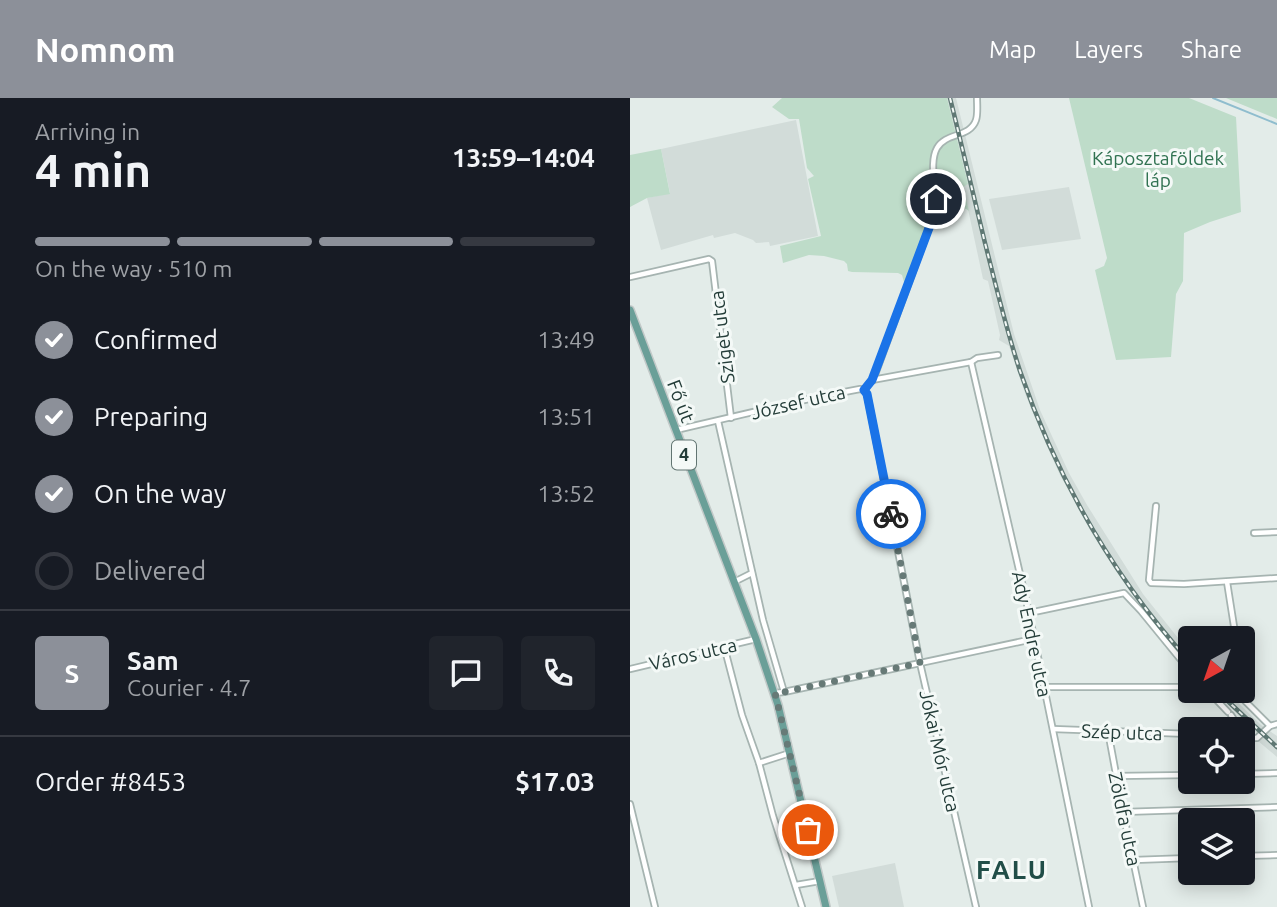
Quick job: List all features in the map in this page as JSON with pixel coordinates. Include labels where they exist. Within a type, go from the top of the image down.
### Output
[{"type":"main road","name":"Fő út","points":[[630,310],[633,328],[675,430],[775,693],[826,907]]},
{"type":"street","name":"József utca","points":[[675,430],[860,388],[864,390],[872,380],[934,214],[936,199],[933,164],[937,149],[942,142],[967,132],[974,125],[978,98]]},
{"type":"street","name":"Sziget utca","points":[[630,277],[709,259],[712,261],[731,418]]},
{"type":"street","points":[[872,380],[998,355]]},
{"type":"street","name":"Ady Endre utca","points":[[971,362],[1028,613],[1089,907]]},
{"type":"street","name":"Jókai Mór utca","points":[[864,390],[867,394],[920,663],[976,907]]},
{"type":"street","name":"Fő út","points":[[718,421],[752,573],[784,692]]},
{"type":"street","points":[[1156,506],[1149,580],[1151,583],[1277,579]]},
{"type":"street","points":[[1254,533],[1277,532]]},
{"type":"street","points":[[734,582],[752,573]]},
{"type":"street","points":[[1227,582],[1234,626]]},
{"type":"street","points":[[1028,613],[1124,593],[1178,656]]},
{"type":"street","points":[[775,693],[1033,639]]},
{"type":"street","points":[[757,642],[769,641]]},
{"type":"street","name":"Város utca","points":[[630,669],[724,646],[757,642]]},
{"type":"street","points":[[724,646],[742,715],[802,907]]},
{"type":"street","points":[[1044,687],[1178,687]]},
{"type":"street","points":[[1248,704],[1270,726]]},
{"type":"street","points":[[1255,738],[1277,724]]},
{"type":"street","name":"Szép utca","points":[[1053,729],[1178,734]]},
{"type":"street","name":"Zöldfa utca","points":[[1108,731],[1143,907]]},
{"type":"street","points":[[759,763],[790,753]]},
{"type":"street","points":[[1255,774],[1277,773]]},
{"type":"street","points":[[1116,776],[1178,775]]},
{"type":"street","points":[[630,804],[655,907]]},
{"type":"street","points":[[1123,812],[1277,807]]},
{"type":"street","points":[[1255,856],[1277,855]]},
{"type":"street","points":[[1134,860],[1178,858]]},
{"type":"street","points":[[796,885],[820,881]]},
{"type":"shaded area","points":[[947,98],[956,98],[1014,334],[1040,410],[1087,505],[1143,594],[1178,638],[1178,651],[1141,607],[1097,541],[1060,475],[1026,396],[1009,346],[999,340],[988,281],[983,279],[963,186],[968,184]]},
{"type":"shaded area","points":[[796,120],[818,236],[770,246],[769,242],[756,243],[735,233],[714,238],[713,235],[661,250],[647,198],[670,193],[661,149]]},
{"type":"shaded area","points":[[1069,187],[1081,239],[1002,250],[989,199]]},
{"type":"shaded area","points":[[1227,704],[1239,704],[1253,717],[1241,717]]},
{"type":"shaded area","points":[[1255,719],[1277,736],[1277,757],[1258,741]]},
{"type":"shaded area","points":[[895,863],[904,907],[839,907],[832,876]]},
{"type":"green space","points":[[782,98],[947,98],[968,184],[963,187],[969,211],[956,208],[934,214],[908,284],[898,273],[852,272],[848,271],[844,261],[824,256],[809,255],[783,263],[780,246],[821,236],[808,179],[814,176],[807,168],[799,119],[789,119],[772,107]]},
{"type":"green space","name":"Káposztaföldek láp","points":[[1069,98],[1189,98],[1236,117],[1241,212],[1184,233],[1183,281],[1176,294],[1171,357],[1116,360],[1095,270],[1104,266],[1107,258]]},
{"type":"green space","points":[[1226,98],[1277,98],[1277,119]]},
{"type":"green space","points":[[661,149],[670,194],[647,198],[630,207],[630,155]]},
{"type":"waterway","points":[[1213,98],[1277,124]]},
{"type":"railway","points":[[950,98],[1006,323],[1020,371],[1051,450],[1090,525],[1113,561],[1178,648]]},
{"type":"railway","points":[[1231,704],[1277,747]]},
{"type":"way so far","points":[[808,830],[775,693],[920,663],[891,514]]},
{"type":"district","name":"FALU","points":[[1012,870]]},
{"type":"route","points":[[891,514],[864,390],[872,380],[932,220],[936,199]]}]
